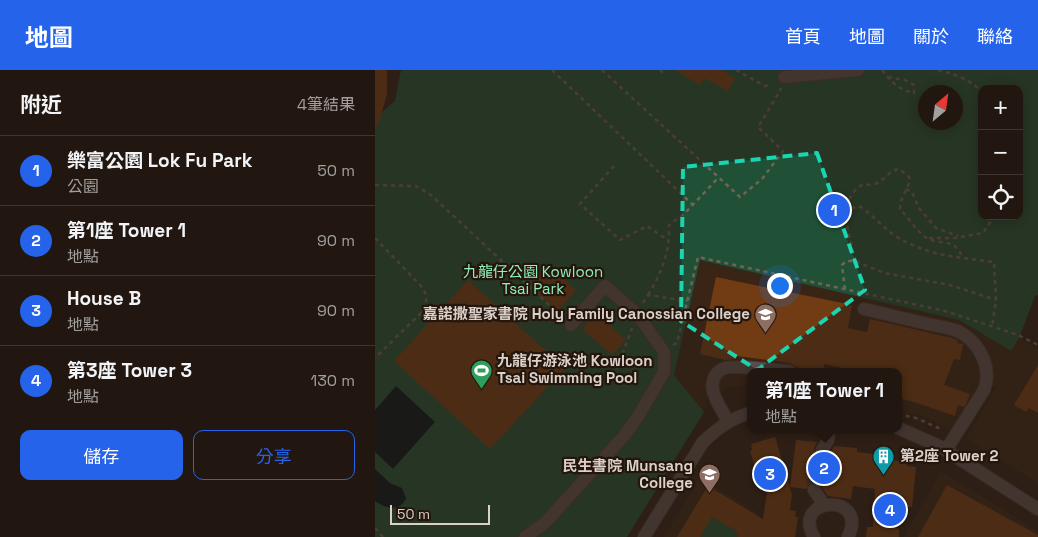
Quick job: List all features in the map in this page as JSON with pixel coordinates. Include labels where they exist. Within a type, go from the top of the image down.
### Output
[{"type":"street","points":[[784,77],[858,70]]},
{"type":"street","points":[[525,537],[545,523],[624,436],[639,415],[664,372],[664,352],[637,314],[605,286],[571,325]]},
{"type":"street","points":[[864,309],[955,330],[971,342],[981,356],[987,369],[987,384],[946,450]]},
{"type":"street","points":[[728,422],[714,394],[712,384],[716,374],[724,368],[747,369]]},
{"type":"street","points":[[644,537],[703,442],[728,422],[747,414]]},
{"type":"street","points":[[902,430],[946,450],[1038,509]]},
{"type":"street","points":[[822,450],[828,440],[829,433]]},
{"type":"street","points":[[814,490],[824,504]]},
{"type":"street","points":[[814,537],[811,529],[812,516],[815,510],[824,504],[834,504],[847,511],[852,524],[848,537]]},
{"type":"path","points":[[552,70],[693,205]]},
{"type":"path","points":[[602,70],[740,197],[762,179],[783,151],[758,127],[778,94],[784,77]]},
{"type":"path","points":[[660,70],[665,75]]},
{"type":"path","points":[[736,70],[765,86],[771,84]]},
{"type":"path","points":[[882,70],[889,80],[905,91],[914,93],[914,85],[905,80],[887,77]]},
{"type":"path","points":[[939,70],[958,74],[978,87]]},
{"type":"path","points":[[614,166],[580,204],[620,240],[647,226],[669,240]]},
{"type":"path","points":[[855,261],[844,211],[856,188],[874,184],[882,180],[892,170],[899,169],[909,177],[910,181],[900,208],[926,238],[952,244],[959,249],[962,258]]},
{"type":"path","points":[[648,295],[663,267],[669,240],[669,226],[693,205],[719,177]]},
{"type":"path","points":[[375,185],[416,186],[431,195],[571,325]]},
{"type":"path","points":[[907,188],[912,192],[919,208],[936,228],[960,237]]},
{"type":"path","points":[[844,211],[859,206],[870,212],[882,227],[919,249],[962,258],[994,262],[996,300],[992,327]]},
{"type":"path","points":[[926,238],[960,237],[983,233],[991,220]]},
{"type":"path","points":[[375,238],[423,288],[427,295],[427,303],[424,310],[375,358]]},
{"type":"path","points":[[664,352],[677,343],[698,258],[945,312],[1018,335],[1038,345]]},
{"type":"path","points":[[845,289],[842,265],[846,261],[855,261],[884,273],[950,285],[996,300]]},
{"type":"path","points":[[902,415],[932,425],[955,436]]},
{"type":"path","points":[[375,528],[383,537]]},
{"type":"highlighted area","points":[[817,153],[865,290],[757,370],[681,321],[683,167]]},
{"type":"shaded area","points":[[700,259],[959,320],[1011,351],[1019,338],[1038,349],[1038,483],[966,439],[996,387],[991,384],[980,382],[951,430],[928,418],[902,411],[902,368],[747,368],[747,386],[730,387],[714,394],[707,399],[704,412],[674,375]]},
{"type":"shaded area","points":[[941,471],[1038,531],[1038,537],[904,537]]},
{"type":"shaded area","name":"民生書院 Munsang College","points":[[700,478],[755,511],[764,537],[664,537]]},
{"type":"green space","name":"九龍仔公園 Kowloon Tsai Park","points":[[401,70],[1038,70],[1038,295],[1035,296],[1019,338],[1011,351],[959,320],[700,260],[674,375],[704,412],[627,537],[375,537],[375,118],[395,101]]},
{"type":"green space","points":[[712,517],[736,531],[738,537],[700,537]]},
{"type":"water","points":[[396,386],[435,422],[393,469],[375,452],[375,410]]},
{"type":"water","points":[[375,469],[390,483],[402,488],[406,498],[400,506],[392,508],[375,501]]},
{"type":"building","points":[[375,70],[387,70],[387,94],[378,126],[375,125]]},
{"type":"building","points":[[675,70],[721,70],[735,78],[728,91],[704,78],[700,85]]},
{"type":"building","points":[[547,264],[576,290],[558,311],[529,285]]},
{"type":"building","points":[[716,277],[852,305],[848,328],[867,332],[870,319],[952,338],[958,341],[957,343],[963,344],[960,360],[954,359],[944,385],[970,394],[964,407],[958,405],[955,416],[902,399],[902,368],[842,368],[824,364],[824,368],[801,368],[790,363],[737,356],[736,359],[726,360],[700,354]]},
{"type":"building","points":[[468,280],[565,368],[490,449],[394,361]]},
{"type":"building","points":[[596,313],[626,340],[612,355],[582,329]]},
{"type":"building","points":[[1038,365],[1038,413],[1029,408],[1026,412],[1014,405]]},
{"type":"building","points":[[775,437],[792,495],[790,510],[796,511],[795,517],[798,517],[795,537],[738,537],[736,531],[712,517],[700,537],[677,537],[708,486],[763,519],[768,485],[761,487],[750,451],[752,450],[751,444]]},
{"type":"building","points":[[796,440],[817,442],[814,449],[815,453],[821,458],[829,455],[834,446],[857,448],[857,452],[891,456],[891,460],[907,462],[907,466],[916,467],[912,507],[906,506],[906,514],[898,513],[896,528],[899,529],[899,537],[866,537],[867,527],[873,527],[875,489],[853,486],[851,499],[828,496],[820,485],[814,482],[809,484],[806,489],[790,487]]},
{"type":"building","points":[[947,485],[1038,535],[1038,537],[918,537]]},
{"type":"tunnel","points":[[814,490],[813,469],[816,459],[822,450]]},
{"type":"place","name":"樂富公園 Lok Fu Park","points":[[834,210]]},
{"type":"place","name":"嘉諾撒聖家書院 Holy Family Canossian College","points":[[766,333]]},
{"type":"place","name":"九龍仔游泳池 Kowloon Tsai Swimming Pool","points":[[481,389]]},
{"type":"place","name":"第1座 Tower 1","points":[[824,468]]},
{"type":"place","name":"House B","points":[[770,474]]},
{"type":"place","name":"第2座 Tower 2","points":[[884,475]]},
{"type":"place","name":"民生書院 Munsang College","points":[[709,494]]},
{"type":"place","name":"第3座 Tower 3","points":[[890,510]]}]
